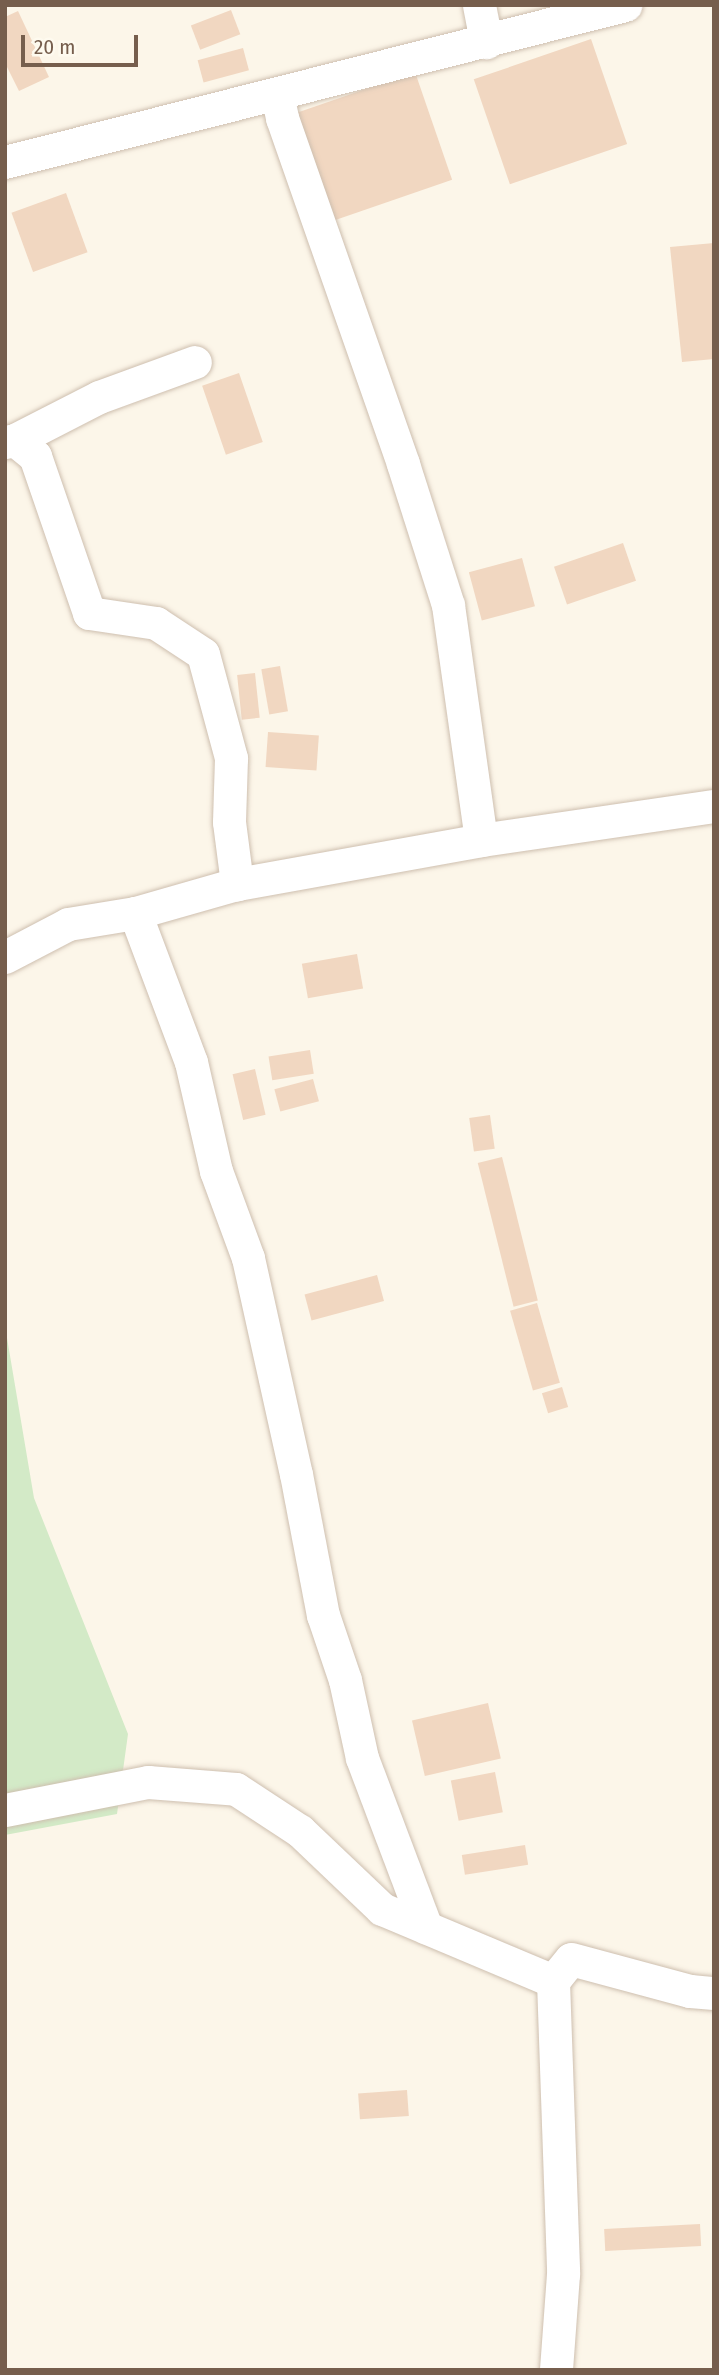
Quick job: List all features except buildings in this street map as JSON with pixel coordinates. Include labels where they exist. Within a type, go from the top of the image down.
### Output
[{"type":"street","points":[[479,5],[486,42]]},
{"type":"street","points":[[5,162],[625,5]]},
{"type":"street","points":[[277,94],[294,155],[403,464],[448,605],[481,840]]},
{"type":"street","points":[[10,441],[99,397],[195,362]]},
{"type":"street","points":[[10,441],[35,456],[89,614],[156,623],[203,654],[231,758],[229,822],[237,884]]},
{"type":"street","points":[[5,957],[68,925],[135,913],[237,884],[481,840],[714,806]]},
{"type":"street","points":[[135,913],[191,1062],[216,1171],[248,1258],[296,1474],[323,1615],[345,1679],[362,1758],[426,1927]]},
{"type":"street","points":[[5,1810],[148,1782],[236,1789],[300,1831],[382,1909],[553,1981]]},
{"type":"street","points":[[556,2370],[563,2274],[553,1981],[571,1959],[690,1991],[714,1993]]},
{"type":"green space","points":[[5,1326],[34,1498],[128,1734],[117,1814],[5,1835]]}]
